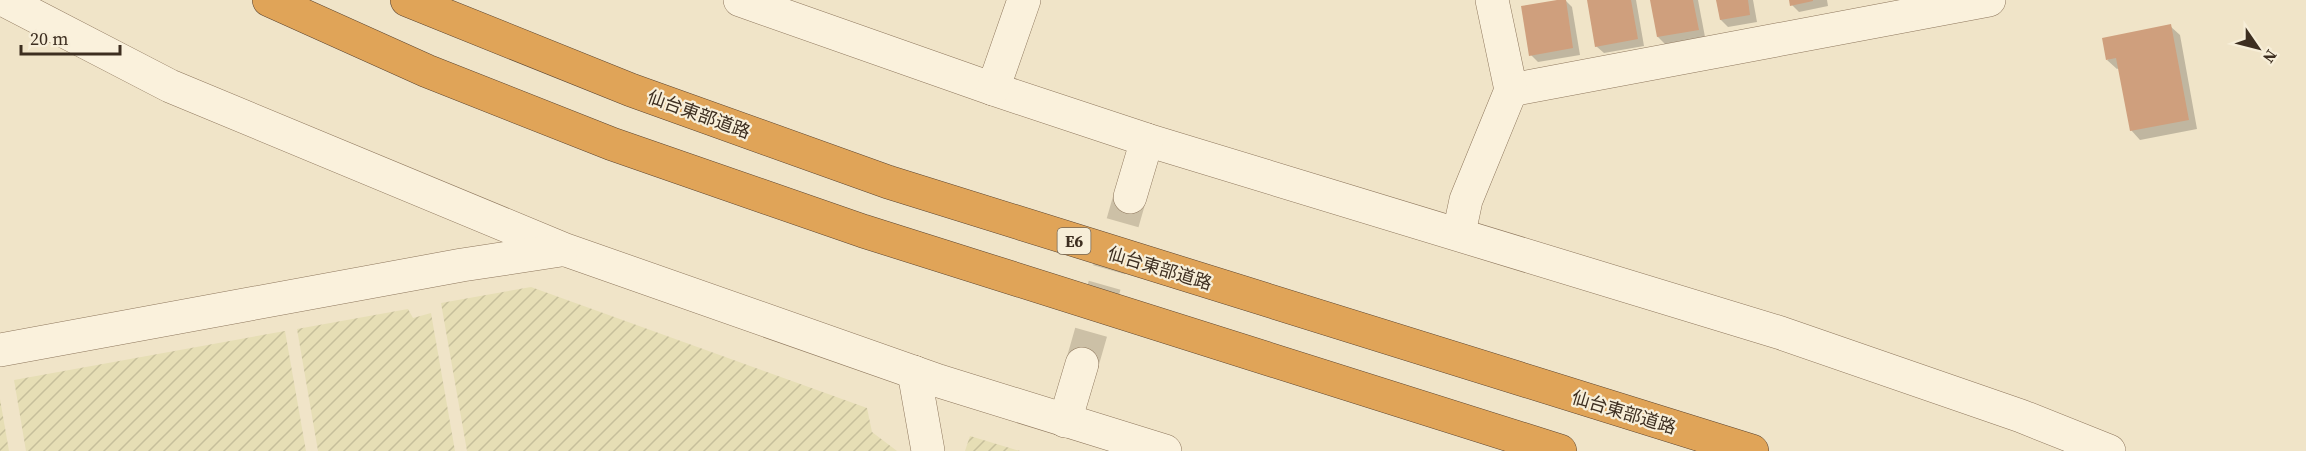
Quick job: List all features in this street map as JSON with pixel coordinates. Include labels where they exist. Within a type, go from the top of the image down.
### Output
[{"type":"highway","points":[[269,0],[427,71],[612,144],[874,235],[1560,451]]},
{"type":"highway","name":"仙台東部道路","points":[[407,0],[631,90],[888,182],[1752,451]]},
{"type":"street","points":[[4,0],[170,86],[563,249],[914,372],[1165,451]]},
{"type":"street","points":[[740,0],[993,89],[1147,140],[1459,233],[1781,333],[2021,416],[2109,451]]},
{"type":"street","points":[[993,89],[1024,0]]},
{"type":"street","points":[[1459,233],[1466,200],[1511,90],[1492,0]]},
{"type":"street","points":[[1511,90],[1989,0]]},
{"type":"street","points":[[1130,197],[1147,140]]},
{"type":"street","points":[[0,350],[462,265],[563,249]]},
{"type":"street","points":[[1065,421],[1082,364]]},
{"type":"street","points":[[914,372],[928,451]]},
{"type":"shaded area","points":[[531,287],[867,408],[872,432],[897,451],[467,451],[441,303]]},
{"type":"shaded area","points":[[408,309],[413,318],[431,313],[455,451],[318,451],[297,329]]},
{"type":"shaded area","points":[[285,331],[306,451],[26,451],[14,380]]},
{"type":"shaded area","points":[[0,399],[9,451],[0,451]]},
{"type":"shaded area","points":[[970,436],[1020,451],[965,451]]},
{"type":"building","points":[[1566,0],[1573,48],[1529,56],[1521,6]]},
{"type":"building","points":[[1587,0],[1631,0],[1638,39],[1595,47]]},
{"type":"building","points":[[1650,0],[1693,0],[1699,30],[1657,37]]},
{"type":"building","points":[[1716,0],[1748,0],[1750,15],[1720,20]]},
{"type":"building","points":[[1789,0],[1813,0],[1813,1],[1790,6]]},
{"type":"building","points":[[2171,24],[2189,120],[2130,131],[2116,58],[2106,60],[2102,38]]},
{"type":"tunnel","points":[[1082,364],[1130,197]]}]
